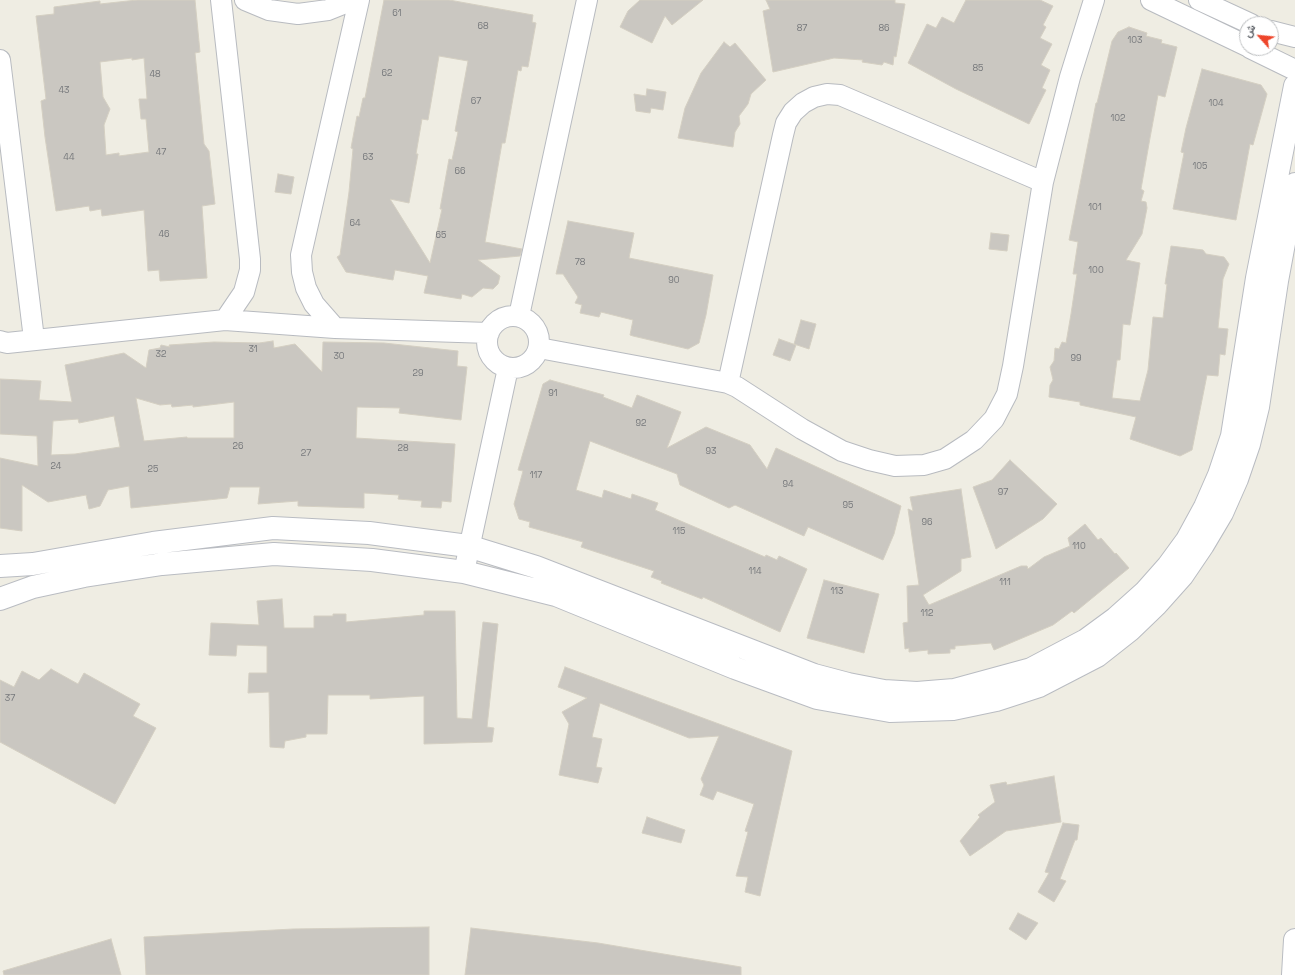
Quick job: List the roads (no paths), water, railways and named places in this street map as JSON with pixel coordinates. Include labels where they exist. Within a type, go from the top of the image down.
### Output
[{"type":"street","points":[[221,0],[250,259],[250,270],[244,292],[226,320]]},
{"type":"street","points":[[246,0],[268,10],[298,14],[328,10],[353,0]]},
{"type":"street","points":[[335,328],[314,304],[306,288],[302,272],[301,255],[359,0]]},
{"type":"street","points":[[519,316],[587,0]]},
{"type":"street","points":[[539,348],[728,383],[737,387],[802,429],[842,451],[869,460],[895,466],[924,465],[945,459],[974,440],[994,419],[1007,394],[1013,366],[1043,182],[1070,77],[1094,0]]},
{"type":"street","points":[[1151,0],[1239,42]]},
{"type":"street","points":[[1199,0],[1239,18]]},
{"type":"street","points":[[1279,33],[1295,37]]},
{"type":"street","points":[[1266,56],[1295,70]]},
{"type":"street","points":[[0,60],[34,339]]},
{"type":"street","points":[[0,566],[33,564],[153,543],[273,528],[369,533],[468,546],[563,576],[814,675],[884,691],[917,693],[954,690],[1031,669],[1086,640],[1116,618],[1145,592],[1168,566],[1187,540],[1205,507],[1219,475],[1232,436],[1257,278],[1295,86]]},
{"type":"street","points":[[728,383],[784,129],[793,112],[803,103],[814,97],[827,94],[840,95],[1043,182]]},
{"type":"street","points":[[0,599],[33,587],[110,572],[162,564],[274,554],[372,560],[464,572],[556,595],[735,668],[817,698],[890,711],[953,709],[996,700],[1039,686],[1097,656],[1130,630],[1157,604],[1182,576],[1222,513],[1237,479],[1249,444],[1258,407],[1277,281],[1295,184]]},
{"type":"street","points":[[519,316],[527,319],[538,331],[539,348],[531,362],[524,366],[508,368],[495,361],[490,355],[488,348],[489,333],[492,326],[504,317],[519,316]]},
{"type":"street","points":[[0,341],[7,343],[226,320],[335,328],[489,333]]},
{"type":"street","points":[[464,572],[468,546],[508,368]]},
{"type":"street","points":[[1293,975],[1295,940]]}]
